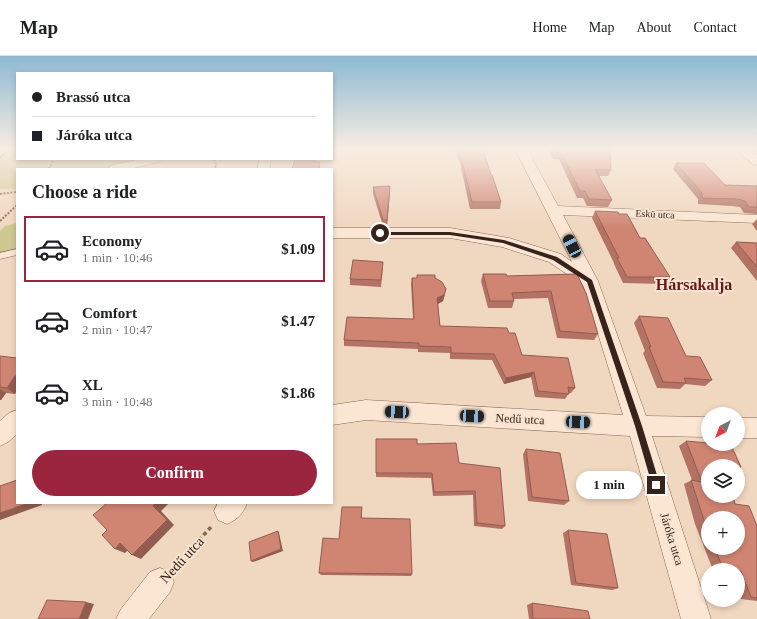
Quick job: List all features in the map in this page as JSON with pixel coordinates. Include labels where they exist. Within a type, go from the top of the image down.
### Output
[{"type":"street","name":"Járóka utca","points":[[535,175],[590,281],[638,426],[696,619]]},
{"type":"street","name":"Eskü utca","points":[[554,210],[757,219]]},
{"type":"street","points":[[333,233],[450,233],[504,242],[555,258],[590,281]]},
{"type":"street","name":"Nedű utca","points":[[333,415],[366,410],[638,426],[701,427]]},
{"type":"street","points":[[0,435],[16,421]]},
{"type":"street","points":[[745,428],[757,428]]},
{"type":"street","name":"Nedű utca","points":[[132,619],[160,582]]},
{"type":"lane","points":[[0,256],[16,252]]},
{"type":"path","points":[[0,194],[16,192]]},
{"type":"path","points":[[0,221],[16,206]]},
{"type":"path","name":"Nedű utca","points":[[160,582],[231,507]]},
{"type":"shaded area","points":[[0,175],[16,175],[16,189],[0,189]]},
{"type":"shaded area","points":[[16,223],[16,249],[0,253],[0,231],[5,226]]},
{"type":"building","points":[[465,175],[492,175],[501,202],[472,202]]},
{"type":"building","points":[[572,175],[598,175],[612,200],[589,199],[585,191],[580,191]]},
{"type":"building","points":[[687,175],[716,175],[725,185],[757,186],[757,207],[749,207],[745,201],[737,199],[702,198],[702,193]]},
{"type":"building","points":[[390,186],[387,220],[383,220],[373,187]]},
{"type":"building","points":[[595,211],[627,214],[640,238],[645,238],[670,277],[627,277]]},
{"type":"building","points":[[736,242],[757,243],[757,267]]},
{"type":"building","points":[[353,260],[383,262],[381,280],[350,279]]},
{"type":"building","points":[[483,274],[506,274],[507,276],[577,274],[586,293],[598,334],[560,331],[551,291],[512,293],[514,301],[490,301]]},
{"type":"building","points":[[417,275],[435,275],[435,278],[442,282],[446,289],[444,295],[437,298],[440,326],[507,328],[509,333],[515,333],[522,355],[568,358],[575,388],[568,387],[569,394],[538,391],[534,372],[506,378],[494,354],[451,353],[451,347],[419,346],[419,343],[344,340],[347,317],[414,319],[412,278],[417,278]]},
{"type":"building","points":[[639,316],[668,318],[686,356],[700,357],[712,380],[684,378],[686,383],[663,382]]},
{"type":"building","points":[[0,356],[16,358],[16,376],[7,388],[0,387]]},
{"type":"building","points":[[376,439],[417,439],[417,444],[456,443],[459,463],[500,468],[505,526],[477,523],[475,491],[434,492],[432,473],[376,473]]},
{"type":"building","points":[[686,441],[701,442],[701,451],[734,451],[737,459],[701,459],[701,479]]},
{"type":"building","points":[[526,449],[560,453],[569,501],[532,497]]},
{"type":"building","points":[[16,480],[16,504],[26,504],[0,513],[0,486]]},
{"type":"building","points":[[691,480],[701,482],[701,503],[735,503],[749,506],[757,526],[757,598],[751,597],[745,581],[745,563],[721,563],[718,555],[745,555],[745,511],[701,511]]},
{"type":"building","points":[[106,504],[154,504],[153,506],[167,520],[132,555],[120,543],[115,549],[102,535],[107,530],[93,515]]},
{"type":"building","points":[[342,507],[362,507],[361,518],[410,519],[412,574],[319,573],[323,538],[339,539]]},
{"type":"building","points":[[568,530],[607,534],[618,588],[576,583]]},
{"type":"building","points":[[278,531],[281,549],[251,561],[249,542]]},
{"type":"building","points":[[47,600],[86,602],[79,619],[38,619]]},
{"type":"building","points":[[532,603],[588,611],[590,619],[533,619]]},
{"type":"district","name":"Hársakalja","points":[[694,284]]},
{"type":"route","points":[[380,233],[450,233],[504,242],[555,258],[590,281],[656,485]]}]
